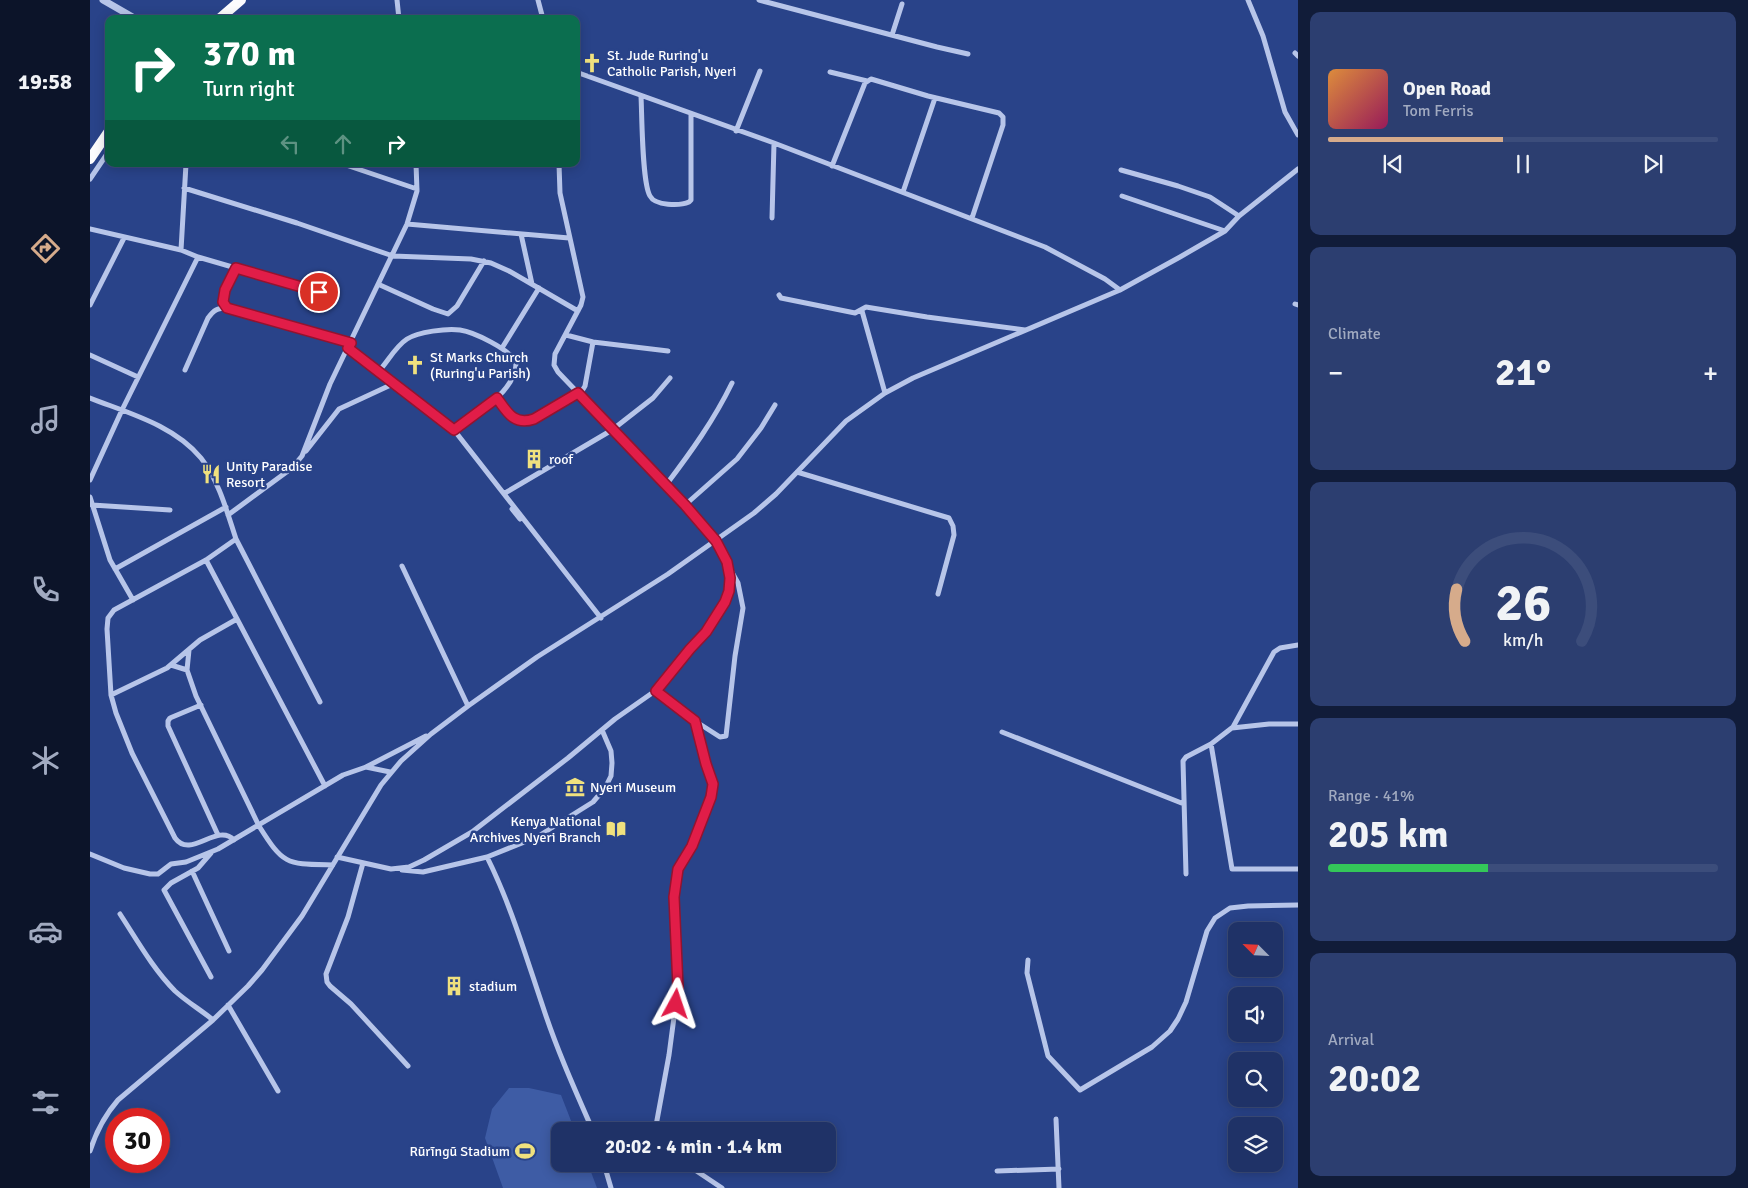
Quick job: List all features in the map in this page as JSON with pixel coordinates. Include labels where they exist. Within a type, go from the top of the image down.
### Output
[{"type":"highway","points":[[226,15],[241,0]]},
{"type":"highway","points":[[90,159],[105,137]]},
{"type":"street","points":[[103,0],[129,15]]},
{"type":"street","points":[[396,0],[398,15]]},
{"type":"street","points":[[538,0],[542,15]]},
{"type":"street","points":[[759,0],[968,54]]},
{"type":"street","points":[[1248,0],[1263,36],[1285,112],[1298,135]]},
{"type":"street","points":[[892,35],[902,4]]},
{"type":"street","points":[[736,131],[760,71]]},
{"type":"street","points":[[830,72],[867,81],[875,80],[1003,116],[1003,125],[972,218]]},
{"type":"street","points":[[580,74],[736,131],[774,143],[1045,247],[1105,279],[1120,290]]},
{"type":"street","points":[[832,166],[867,81]]},
{"type":"street","points":[[640,96],[646,182],[650,197],[656,202],[684,204],[691,200],[691,114]]},
{"type":"street","points":[[903,192],[935,98]]},
{"type":"street","points":[[772,218],[774,143]]},
{"type":"street","points":[[91,176],[105,157]]},
{"type":"street","points":[[181,250],[186,167]]},
{"type":"street","points":[[352,167],[417,189]]},
{"type":"street","points":[[301,457],[330,384],[380,284],[407,224],[417,189],[416,167]]},
{"type":"street","points":[[559,167],[560,193],[583,297],[578,311],[555,354],[554,365],[558,372],[685,505],[716,541],[738,583],[743,608],[734,656],[726,736],[720,737],[695,721],[656,691]]},
{"type":"street","points":[[90,1151],[108,1112],[118,1100],[213,1020],[248,986],[276,952],[302,916],[390,772],[431,734],[537,657],[601,618],[716,541],[754,513],[846,421],[884,393],[922,374],[1120,290],[1225,231],[1239,216],[1298,168]]},
{"type":"street","points":[[1121,170],[1210,197],[1239,216]]},
{"type":"street","points":[[184,188],[297,223],[393,256],[484,261],[532,284],[578,311]]},
{"type":"street","points":[[1122,196],[1225,231]]},
{"type":"street","points":[[407,224],[569,238]]},
{"type":"street","points":[[90,229],[181,250],[198,257],[335,298]]},
{"type":"street","points":[[521,234],[532,284]]},
{"type":"street","points":[[90,305],[124,238]]},
{"type":"street","points":[[90,480],[122,410],[198,257]]},
{"type":"street","points":[[380,284],[448,314],[457,306],[484,261]]},
{"type":"street","points":[[227,308],[223,302],[224,293],[236,268]]},
{"type":"street","points":[[502,348],[539,288]]},
{"type":"street","points":[[779,295],[781,298],[856,313],[866,307],[1026,330]]},
{"type":"street","points":[[185,370],[208,318],[216,309],[227,308],[349,346],[454,430],[601,618]]},
{"type":"street","points":[[862,311],[884,393]]},
{"type":"street","points":[[379,371],[401,344],[413,336],[424,333],[462,330],[502,348],[514,358],[516,368],[506,388],[497,398],[454,430]]},
{"type":"street","points":[[566,335],[593,342],[668,352]]},
{"type":"street","points":[[497,398],[508,414],[515,419],[527,422],[584,390],[593,342]]},
{"type":"street","points":[[90,355],[138,377]]},
{"type":"street","points":[[505,493],[612,430],[653,398],[670,378]]},
{"type":"street","points":[[228,515],[292,468],[339,409],[395,383]]},
{"type":"street","points":[[666,485],[708,428],[732,383]]},
{"type":"street","points":[[90,398],[164,429],[190,447],[202,459],[226,507],[236,539],[320,702]]},
{"type":"street","points":[[685,505],[737,459],[761,428],[775,405]]},
{"type":"street","points":[[797,472],[949,518],[953,526],[954,535],[938,594]]},
{"type":"street","points":[[90,498],[110,560],[133,600]]},
{"type":"street","points":[[92,505],[170,510]]},
{"type":"street","points":[[115,569],[226,507]]},
{"type":"street","points":[[512,508],[601,618]]},
{"type":"street","points":[[234,840],[226,834],[218,835],[193,845],[185,845],[178,842],[132,753],[111,695],[107,622],[114,610],[206,560],[236,539]]},
{"type":"street","points":[[206,560],[325,786]]},
{"type":"street","points":[[391,869],[409,867],[472,832],[602,730],[656,691],[706,632],[725,602],[729,591],[730,578],[727,562]]},
{"type":"street","points":[[402,566],[468,706]]},
{"type":"street","points":[[111,695],[156,674],[200,640],[237,619]]},
{"type":"street","points":[[1186,874],[1183,761],[1186,757],[1211,744],[1232,728],[1272,654],[1280,648],[1298,645]]},
{"type":"street","points":[[189,650],[187,670],[200,705],[259,826],[271,846],[285,860],[301,864],[333,865]]},
{"type":"street","points":[[171,664],[187,670]]},
{"type":"street","points":[[200,705],[170,718],[168,726],[218,835]]},
{"type":"street","points":[[657,1122],[669,1055],[678,987],[674,897],[678,869],[692,846],[711,797],[713,784],[695,721]]},
{"type":"street","points":[[1232,728],[1298,724]]},
{"type":"street","points":[[338,857],[391,869],[423,872],[487,857],[537,836],[593,802],[605,788],[611,776],[612,763],[611,751],[602,730]]},
{"type":"street","points":[[1002,732],[1184,804]]},
{"type":"street","points":[[90,854],[124,868],[158,874],[171,864],[186,862],[214,851],[344,775],[366,767],[431,734]]},
{"type":"street","points":[[1211,744],[1232,869],[1298,869]]},
{"type":"street","points":[[366,767],[390,772]]},
{"type":"street","points":[[212,977],[164,890],[170,883],[187,876],[198,868],[214,851]]},
{"type":"street","points":[[487,857],[502,889],[546,1017],[589,1122]]},
{"type":"street","points":[[363,863],[348,917],[326,974],[326,979],[330,986],[351,1004],[408,1066]]},
{"type":"street","points":[[192,871],[229,951]]},
{"type":"street","points":[[1028,960],[1026,973],[1048,1056],[1080,1090],[1152,1047],[1170,1032],[1186,1002],[1207,931],[1215,918],[1230,908],[1298,905]]},
{"type":"street","points":[[120,914],[167,983],[213,1020]]},
{"type":"street","points":[[228,1005],[278,1091]]},
{"type":"street","points":[[1056,1119],[1059,1188]]},
{"type":"street","points":[[997,1171],[1059,1169]]},
{"type":"street","points":[[606,1172],[611,1188]]},
{"type":"street","points":[[698,1172],[722,1188]]},
{"type":"shaded area","name":"Rũrĩngũ Stadium","points":[[509,1088],[529,1088],[561,1095],[572,1122],[551,1122],[551,1172],[591,1172],[597,1188],[503,1188],[485,1138],[492,1109]]},
{"type":"place","name":"St. Jude Ruring'u Catholic Parish, Nyeri","points":[[592,63]]},
{"type":"place","name":"St Marks Church (Ruring'u Parish)","points":[[415,365]]},
{"type":"place","name":"roof","points":[[534,459]]},
{"type":"place","name":"Unity Paradise Resort","points":[[211,474]]},
{"type":"place","name":"Nyeri Museum","points":[[575,787]]},
{"type":"place","name":"Kenya National Archives Nyeri Branch","points":[[616,829]]},
{"type":"place","name":"stadium","points":[[454,986]]},
{"type":"place","name":"Rũrĩngũ Stadium","points":[[525,1151]]},
{"type":"route","points":[[319,292],[236,268],[225,290],[223,302],[227,308],[351,343],[348,348],[454,430],[497,398],[508,414],[515,419],[527,422],[578,393],[685,505],[716,541],[727,562],[730,578],[729,591],[725,602],[706,632],[656,691],[695,721],[713,784],[711,797],[692,846],[678,869],[674,897],[678,987],[676,1004]]}]
